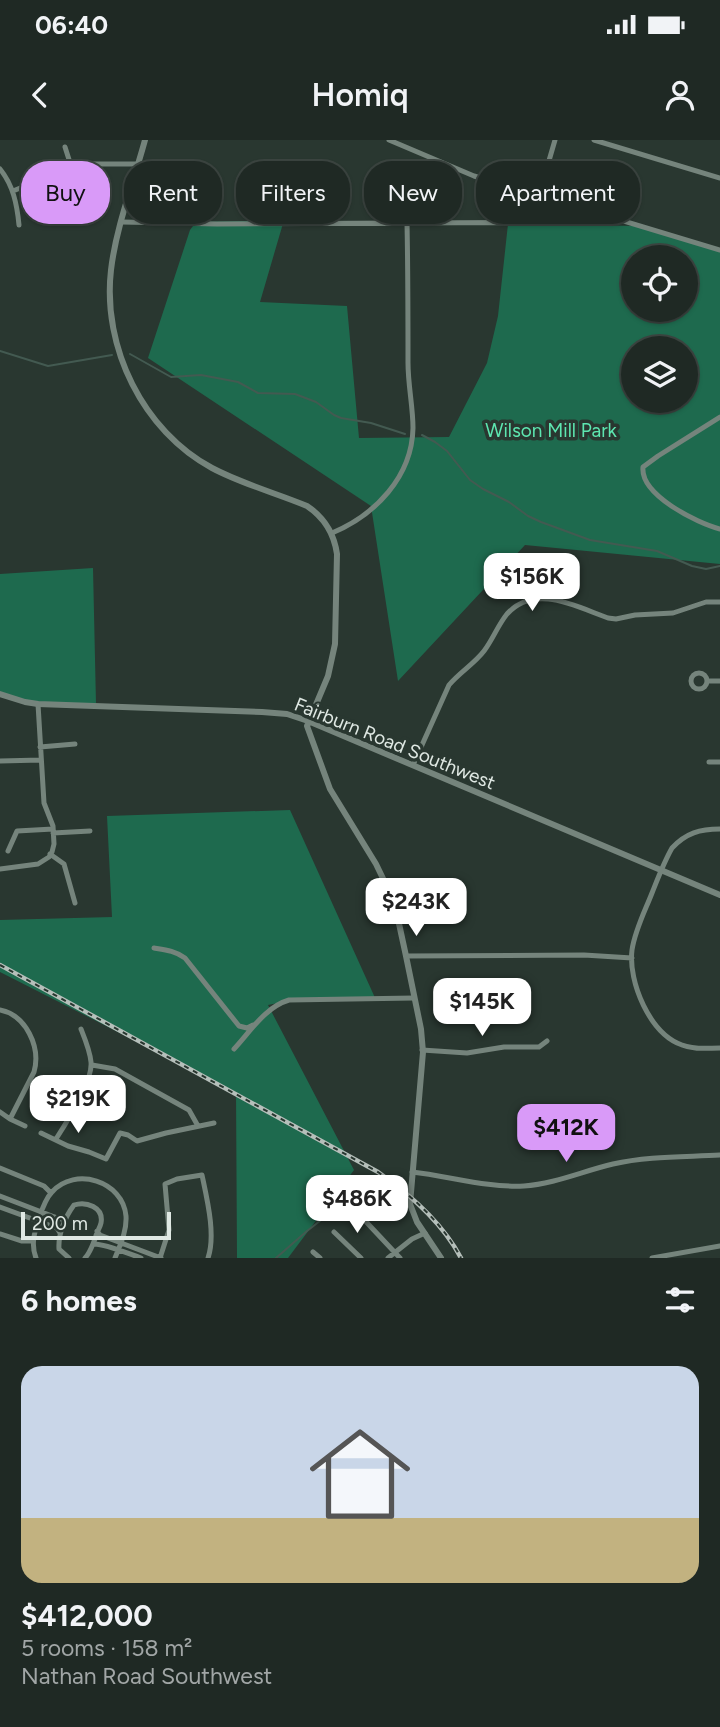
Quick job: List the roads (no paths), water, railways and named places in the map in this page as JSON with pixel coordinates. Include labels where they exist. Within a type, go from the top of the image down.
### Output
[{"type":"street","points":[[139,161],[145,140]]},
{"type":"street","points":[[389,140],[476,176]]},
{"type":"street","points":[[549,161],[555,140]]},
{"type":"street","points":[[594,140],[616,143],[720,178]]},
{"type":"street","points":[[65,147],[69,161]]},
{"type":"street","points":[[0,169],[13,191],[18,207],[19,225]]},
{"type":"street","points":[[13,191],[21,188]]},
{"type":"street","points":[[124,215],[111,270],[111,314],[124,366],[144,404],[172,438],[198,460],[228,476],[307,506],[322,517],[332,533],[337,554],[335,644],[328,676],[308,721],[308,733],[330,789],[376,864],[398,919],[421,1029],[422,1049],[410,1204],[417,1222],[442,1258]]},
{"type":"street","points":[[122,222],[364,223]]},
{"type":"street","points":[[332,533],[358,519],[385,497],[401,475],[410,450],[413,426],[408,372],[407,224]]},
{"type":"street","points":[[634,224],[720,250]]},
{"type":"street","points":[[720,417],[658,456],[643,467],[642,474],[651,491],[669,505],[720,529]]},
{"type":"street","points":[[413,765],[449,685],[481,654],[505,617],[521,603],[535,598],[550,598],[616,619],[673,613],[698,604],[720,602]]},
{"type":"street","points":[[706,681],[720,681]]},
{"type":"street","name":"Fairburn Road Southwest","points":[[0,694],[38,704],[288,714],[720,895]]},
{"type":"street","points":[[0,869],[38,864],[50,855],[54,844],[51,818],[44,803],[38,704]]},
{"type":"street","points":[[40,747],[75,744]]},
{"type":"street","points":[[0,761],[41,760]]},
{"type":"street","points":[[709,762],[720,762]]},
{"type":"street","points":[[720,829],[704,829],[687,835],[672,848],[635,937],[632,958],[644,1006],[664,1035],[682,1046],[720,1048]]},
{"type":"street","points":[[8,851],[17,831],[90,831]]},
{"type":"street","points":[[50,855],[64,864],[75,903]]},
{"type":"street","points":[[154,948],[178,953],[185,958],[239,1026],[247,1028],[256,1024]]},
{"type":"street","points":[[406,956],[583,955],[632,958]]},
{"type":"street","points":[[234,1049],[275,1006],[289,1000],[414,998]]},
{"type":"street","points":[[0,1010],[12,1014],[24,1026],[33,1040],[36,1053],[34,1072],[10,1119]]},
{"type":"street","points":[[56,1139],[84,1090],[92,1065],[81,1029]]},
{"type":"street","points":[[422,1049],[467,1053],[504,1047],[539,1047],[547,1041]]},
{"type":"street","points":[[92,1065],[115,1069],[189,1110],[198,1126]]},
{"type":"street","points":[[0,1112],[25,1126]]},
{"type":"street","points":[[41,1133],[106,1159],[120,1133],[137,1142],[214,1123]]},
{"type":"street","points":[[412,1172],[498,1185],[524,1186],[549,1183],[636,1160],[720,1155]]},
{"type":"street","points":[[0,1168],[44,1186],[51,1193]]},
{"type":"street","points":[[97,1231],[100,1235],[160,1258],[169,1230],[165,1184],[202,1175],[211,1242],[208,1258]]},
{"type":"street","points":[[36,1258],[33,1241],[41,1212],[51,1193],[62,1184],[78,1178],[110,1187],[119,1198],[126,1214],[126,1225],[115,1258]]},
{"type":"street","points":[[0,1196],[61,1219],[66,1218]]},
{"type":"street","points":[[69,1258],[59,1249],[58,1241],[66,1218],[74,1205],[79,1203],[96,1208],[101,1216],[101,1223],[85,1258]]},
{"type":"street","points":[[0,1207],[57,1228],[60,1233]]},
{"type":"street","points":[[355,1210],[400,1258]]},
{"type":"street","points":[[334,1232],[361,1258]]},
{"type":"street","points":[[388,1258],[412,1239],[425,1233]]},
{"type":"street","points":[[0,1234],[22,1241],[33,1241]]},
{"type":"street","points":[[93,1244],[104,1244],[141,1258]]},
{"type":"street","points":[[652,1258],[720,1246]]},
{"type":"street","points":[[313,1252],[320,1258]]},
{"type":"waterway","points":[[0,351],[48,366],[112,355]]},
{"type":"waterway","points":[[130,354],[171,377],[201,375],[238,382],[258,393],[295,394],[316,402],[341,418],[371,423],[405,434]]},
{"type":"waterway","points":[[422,435],[447,451],[470,480],[541,522],[590,540],[657,551],[692,566],[706,569],[720,566]]},
{"type":"waterway","points":[[276,1258],[346,1196]]},
{"type":"railway","points":[[0,965],[378,1172],[425,1210],[445,1233],[461,1258]]},
{"type":"park label","name":"Wilson Mill Park","points":[[551,430]]}]
